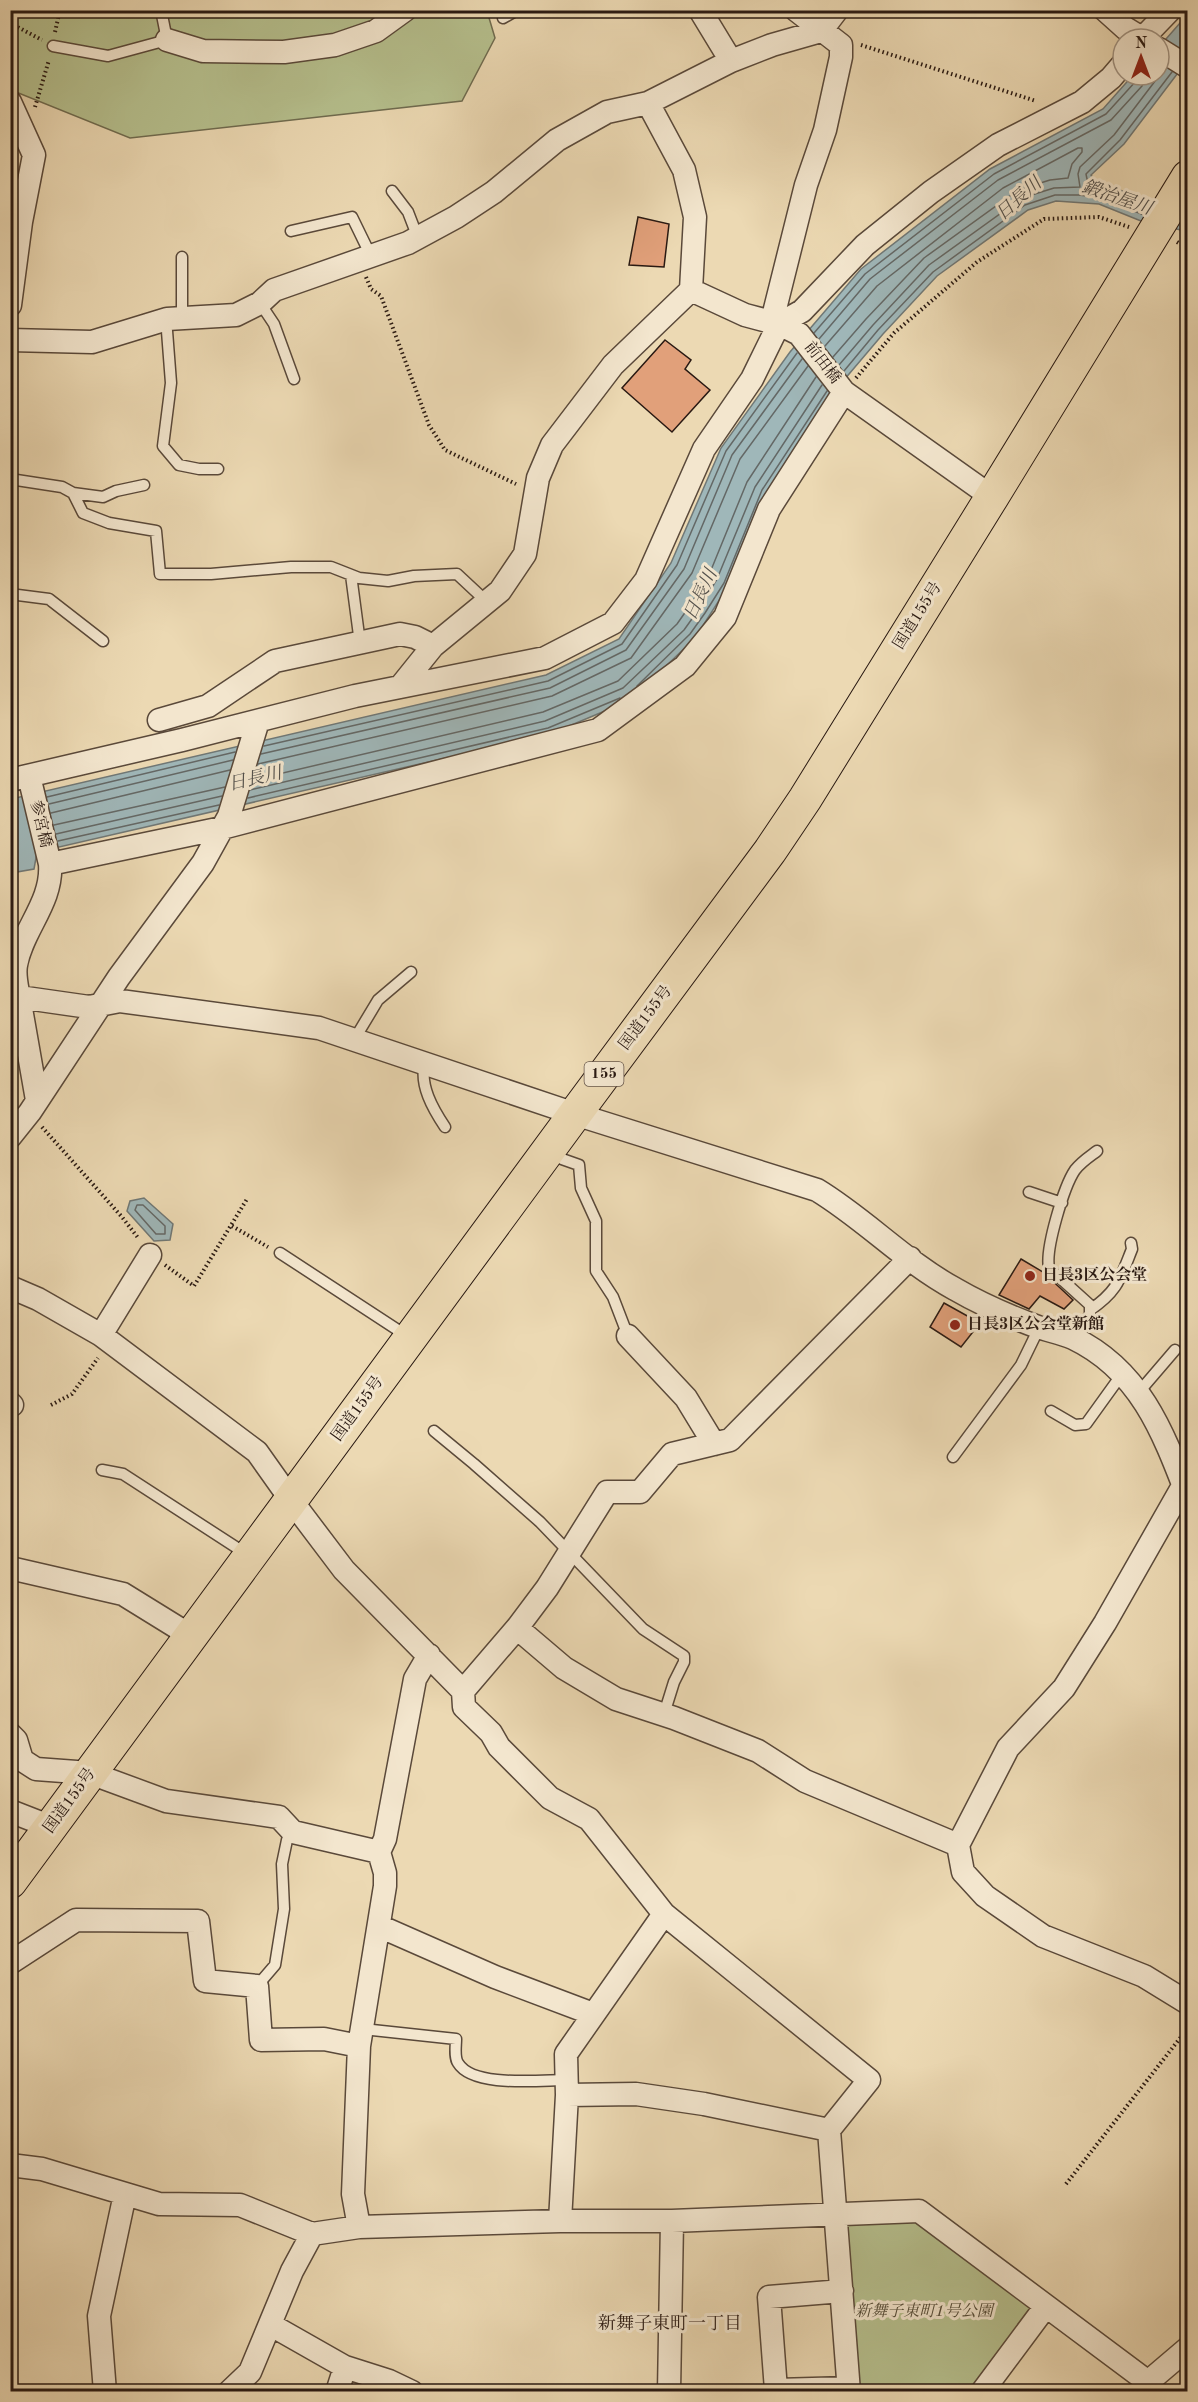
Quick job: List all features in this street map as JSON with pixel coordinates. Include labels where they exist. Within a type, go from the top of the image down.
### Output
[{"type":"highway","name":"国道155号","points":[[10,1882],[770,851],[805,799],[992,497],[1184,182]]},
{"type":"street","points":[[167,40],[203,51],[284,52],[335,45],[376,31],[405,10]]},
{"type":"street","points":[[700,10],[731,61]]},
{"type":"street","points":[[789,329],[775,309],[806,184],[825,130],[841,57],[841,45],[796,10]]},
{"type":"street","points":[[10,340],[92,342],[172,319],[236,315],[260,303],[274,290],[418,238],[494,192],[557,140],[607,112],[648,103],[731,61],[772,45],[822,31],[837,10]]},
{"type":"street","points":[[1105,10],[1124,27]]},
{"type":"street","points":[[1154,27],[1170,10]]},
{"type":"street","points":[[1171,56],[1188,67]]},
{"type":"street","points":[[24,780],[258,724],[355,696],[544,658],[613,623],[646,580],[704,449],[802,311],[865,245],[931,192],[998,145],[1083,102],[1111,79]]},
{"type":"street","points":[[10,102],[34,155],[21,222],[10,305]]},
{"type":"street","points":[[400,687],[433,646],[500,591],[525,554],[537,484],[552,445],[613,365],[691,290],[695,217],[684,170],[648,103]]},
{"type":"street","points":[[691,290],[745,315],[789,329]]},
{"type":"street","name":"前田橋","points":[[789,329],[844,392],[992,497]]},
{"type":"street","points":[[26,1109],[19,997],[15,977],[16,962],[51,880],[50,864],[598,730],[685,666],[724,617],[769,509],[844,392]]},
{"type":"street","points":[[159,720],[208,706],[275,661],[400,634],[415,637],[433,646]]},
{"type":"street","points":[[10,1137],[26,1109],[203,863],[225,822],[258,724]]},
{"type":"street","name":"参宮橋","points":[[24,780],[50,864]]},
{"type":"street","points":[[19,997],[89,1007],[120,1001],[319,1028],[574,1114],[817,1190],[843,1206],[910,1258],[954,1288],[1039,1328],[1057,1331],[1076,1340],[1111,1364],[1139,1392],[1149,1406],[1184,1476],[1105,1623],[1064,1688],[1008,1748],[958,1845],[963,1872],[985,1896],[1043,1936],[1144,1976],[1188,2003]]},
{"type":"street","points":[[105,1338],[150,1255]]},
{"type":"street","points":[[463,1691],[517,1628],[570,1553],[608,1492],[640,1492],[672,1454],[730,1440],[910,1258]]},
{"type":"street","points":[[10,1287],[38,1299],[105,1338],[257,1452],[344,1570],[463,1691],[464,1707],[491,1733],[499,1747],[550,1798],[589,1819],[664,1914],[869,2080],[829,2130],[837,2215],[849,2390],[776,2390],[769,2297],[842,2291]]},
{"type":"street","points":[[628,1336],[686,1398],[714,1444]]},
{"type":"street","points":[[10,1568],[123,1594],[191,1636]]},
{"type":"street","points":[[517,1628],[564,1668],[616,1699],[664,1714],[758,1751],[805,1781],[958,1845]]},
{"type":"street","points":[[359,2227],[353,2194],[361,2037],[386,1886],[379,1852],[385,1839],[415,1679],[429,1655]]},
{"type":"street","points":[[10,1734],[16,1740],[22,1760],[36,1769],[90,1773],[166,1801],[279,1816],[293,1832],[379,1852]]},
{"type":"street","points":[[10,1811],[51,1827]]},
{"type":"street","points":[[560,2221],[567,2087],[566,2054],[664,1914]]},
{"type":"street","points":[[10,1963],[76,1920],[198,1921],[205,1981],[257,1986],[261,2040],[361,2037]]},
{"type":"street","points":[[379,1926],[495,1977],[593,2014]]},
{"type":"street","points":[[567,2087],[704,2104],[829,2130]]},
{"type":"street","points":[[10,2165],[42,2169],[159,2204],[240,2205],[312,2234],[359,2227],[560,2221],[672,2221],[919,2211],[1046,2306],[1145,2386],[1188,2348]]},
{"type":"street","points":[[105,2391],[99,2316],[125,2194]]},
{"type":"street","points":[[669,2391],[672,2221]]},
{"type":"street","points":[[229,2391],[250,2372],[292,2271],[312,2234]]},
{"type":"street","points":[[982,2391],[1046,2306]]},
{"type":"street","points":[[271,2325],[345,2367],[412,2391]]},
{"type":"street","points":[[337,2391],[345,2367]]},
{"type":"lane","points":[[53,46],[108,56],[167,40],[161,10]]},
{"type":"lane","points":[[503,18],[516,10]]},
{"type":"lane","points":[[392,191],[408,212],[418,238]]},
{"type":"lane","points":[[291,231],[352,217],[365,258]]},
{"type":"lane","points":[[182,257],[172,319],[167,331],[171,383],[163,446],[179,465],[199,469],[218,469]]},
{"type":"lane","points":[[260,303],[274,324],[294,379]]},
{"type":"lane","points":[[10,479],[62,487],[74,493],[103,497],[116,491],[144,485]]},
{"type":"lane","points":[[74,493],[82,513],[109,523],[156,531],[160,574],[211,574],[291,567],[331,567],[359,578],[388,581],[414,576],[458,574],[487,602]]},
{"type":"lane","points":[[351,575],[360,643]]},
{"type":"lane","points":[[10,594],[49,599],[104,641]]},
{"type":"lane","points":[[354,1040],[378,1000],[411,972]]},
{"type":"lane","points":[[425,1063],[423,1071],[428,1095],[445,1127]]},
{"type":"lane","points":[[549,1149],[562,1159],[579,1165],[581,1188],[596,1221],[596,1271],[613,1297],[628,1336]]},
{"type":"lane","points":[[1076,1340],[1090,1314],[1090,1305],[1048,1268],[1047,1253],[1062,1203],[1075,1171],[1097,1152]]},
{"type":"lane","points":[[1029,1192],[1062,1203]]},
{"type":"lane","points":[[1090,1310],[1105,1299],[1119,1282],[1132,1249],[1131,1243]]},
{"type":"lane","points":[[280,1253],[410,1338]]},
{"type":"lane","points":[[953,1457],[1021,1365],[1039,1328]]},
{"type":"lane","points":[[1139,1392],[1175,1350]]},
{"type":"lane","points":[[1051,1411],[1075,1425],[1086,1424],[1122,1374]]},
{"type":"lane","points":[[434,1431],[540,1522],[643,1629],[684,1656],[684,1662],[674,1682],[664,1714]]},
{"type":"lane","points":[[102,1470],[123,1474],[250,1556]]},
{"type":"lane","points":[[257,1986],[275,1965],[284,1910],[282,1864],[287,1840],[293,1832]]},
{"type":"lane","points":[[361,2037],[456,2039],[456,2061],[463,2069],[475,2076],[491,2080],[567,2087]]},
{"type":"path","points":[[10,23],[53,46]]},
{"type":"path","points":[[841,45],[856,43],[1032,102],[1042,101]]},
{"type":"path","points":[[844,392],[894,333],[977,262],[1044,219],[1100,218],[1155,231]]},
{"type":"path","points":[[365,258],[371,289],[381,296],[429,425],[445,450],[520,486],[537,484]]},
{"type":"path","points":[[26,1109],[122,1217],[150,1255],[194,1286],[247,1199]]},
{"type":"path","points":[[232,1226],[280,1253]]},
{"type":"path","points":[[51,1405],[72,1394],[105,1338]]},
{"type":"path","points":[[1066,2184],[1188,2028]]},
{"type":"green space","points":[[10,11],[487,11],[495,38],[462,101],[130,138],[11,90]]},
{"type":"green space","name":"新舞子東町1号公園","points":[[919,2211],[1046,2306],[982,2391],[849,2391],[837,2215]]},
{"type":"water","points":[[1187,15],[1187,61],[1171,82],[1171,33]]},
{"type":"water","points":[[1122,87],[1167,87],[1124,144],[1091,175],[1096,182],[1187,213],[1187,234],[1181,230],[1141,221],[1099,204],[1056,201],[1028,210],[937,276],[883,334],[827,400],[729,585],[695,638],[631,700],[550,734],[37,852],[34,869],[11,873],[11,799],[546,675],[619,639],[671,563],[721,448],[790,352],[861,269],[990,169],[1103,109]]},
{"type":"water","points":[[144,1198],[173,1224],[170,1240],[154,1241],[127,1211],[130,1201]]},
{"type":"building","points":[[638,217],[669,224],[664,267],[629,265]]},
{"type":"building","points":[[665,340],[691,360],[685,369],[710,390],[672,432],[622,388]]},
{"type":"building","name":"日長3区公会堂","points":[[1021,1259],[1043,1272],[1073,1300],[1064,1309],[1040,1296],[1029,1309],[999,1295]]},
{"type":"building","name":"日長3区公会堂新館","points":[[944,1303],[980,1323],[961,1347],[930,1327]]},
{"type":"place","name":"日長3区公会堂","points":[[1030,1276]]},
{"type":"place","name":"日長3区公会堂新館","points":[[955,1325]]},
{"type":"district","name":"新舞子東町一丁目","points":[[670,2324]]},
{"type":"water label","name":"鍛治屋川","points":[[1117,198]]},
{"type":"water label","name":"日長川","points":[[1019,199]]},
{"type":"water label","name":"日長川","points":[[701,595]]},
{"type":"water label","name":"日長川","points":[[255,779]]}]
